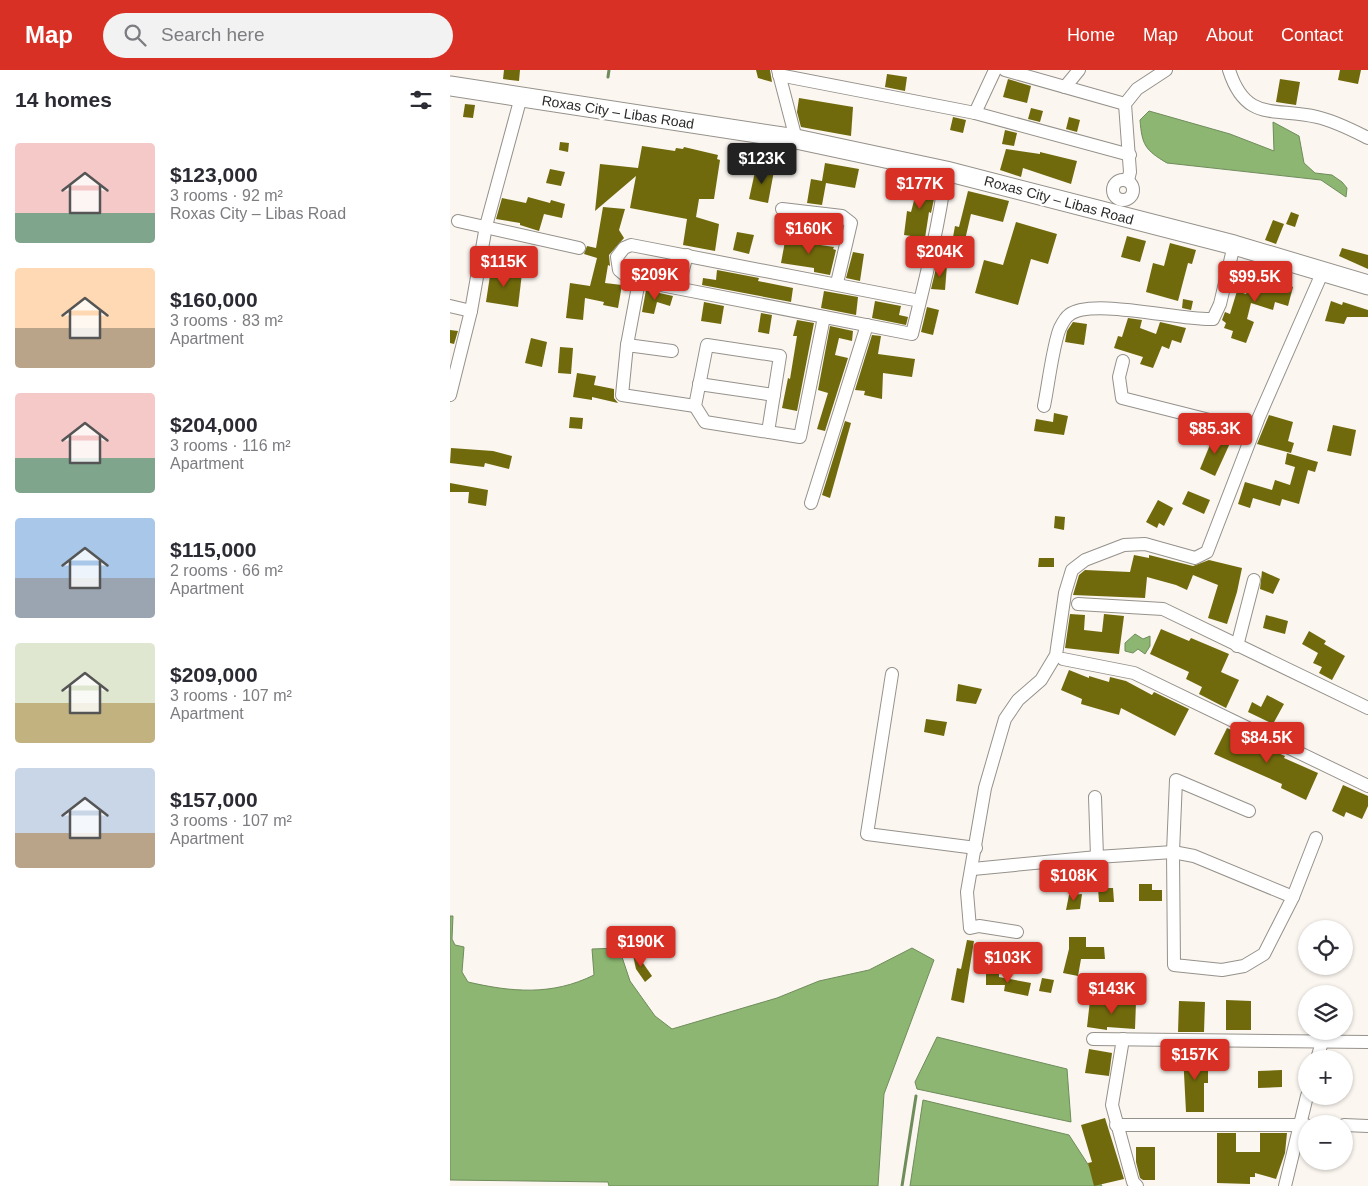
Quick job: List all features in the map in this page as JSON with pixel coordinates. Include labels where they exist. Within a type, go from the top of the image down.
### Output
[{"type":"main road","name":"Roxas City – Libas Road","points":[[450,86],[796,139],[1116,207],[1234,246],[1368,285]]},
{"type":"street","points":[[975,113],[995,70]]},
{"type":"street","points":[[1005,70],[1125,104]]},
{"type":"street","points":[[1066,86],[1079,70]]},
{"type":"street","points":[[1116,207],[1129,198],[1133,192],[1131,183],[1128,180],[1130,155],[1125,104],[1137,89],[1166,70]]},
{"type":"street","points":[[1229,70],[1234,86],[1246,102],[1267,111],[1317,117],[1368,138]]},
{"type":"street","points":[[796,139],[778,72],[975,113],[1130,155]]},
{"type":"street","points":[[450,395],[471,311],[486,226],[520,97]]},
{"type":"street","points":[[920,301],[837,283],[631,245],[624,248],[618,257],[619,270],[630,279],[912,334],[920,301],[942,203],[946,171]]},
{"type":"street","points":[[782,209],[842,216],[851,222],[837,283]]},
{"type":"street","points":[[458,221],[579,248]]},
{"type":"street","points":[[1044,406],[1060,328],[1070,314],[1081,311],[1128,308],[1160,314],[1213,319],[1220,304],[1234,246]]},
{"type":"street","points":[[678,288],[687,255]]},
{"type":"street","points":[[1017,932],[978,926],[970,928],[967,892],[973,869],[985,788],[1005,719],[1018,700],[1041,680],[1056,655],[1065,593],[1072,570],[1085,560],[1124,545],[1145,544],[1195,558],[1207,552],[1253,432],[1323,271]]},
{"type":"street","points":[[639,281],[627,345],[622,395],[694,406],[705,422],[800,437],[824,317]]},
{"type":"street","points":[[450,306],[471,311]]},
{"type":"street","points":[[811,503],[867,325]]},
{"type":"street","points":[[627,345],[672,351]]},
{"type":"street","points":[[694,406],[707,345],[780,356],[768,432]]},
{"type":"street","points":[[1123,361],[1119,377],[1122,398],[1253,432]]},
{"type":"street","points":[[699,384],[774,395]]},
{"type":"street","points":[[1237,646],[1254,580]]},
{"type":"street","points":[[1078,604],[1163,609],[1368,708]]},
{"type":"street","points":[[1064,660],[1134,673],[1368,786]]},
{"type":"street","points":[[892,674],[867,834],[976,848]]},
{"type":"street","points":[[1249,811],[1176,780],[1173,852],[1174,965],[1222,970],[1244,966],[1264,954],[1293,898],[1316,838]]},
{"type":"street","points":[[1095,796],[1096,856]]},
{"type":"street","points":[[973,869],[1096,856],[1173,852],[1194,856],[1293,898]]},
{"type":"street","points":[[1093,1039],[1368,1042]]},
{"type":"street","points":[[1123,1039],[1112,1105],[1133,1182],[1137,1186]]},
{"type":"street","points":[[1320,1050],[1322,1042]]},
{"type":"street","points":[[1116,1125],[1298,1125]]},
{"type":"street","points":[[1353,1125],[1368,1126]]},
{"type":"street","points":[[1284,1186],[1298,1139]]},
{"type":"shaded area","points":[[1149,111],[1230,134],[1274,151],[1273,122],[1299,136],[1304,163],[1315,173],[1332,175],[1342,182],[1347,188],[1346,197],[1321,180],[1167,163],[1149,150],[1144,141],[1140,120]]},
{"type":"shaded area","points":[[1135,634],[1143,639],[1150,636],[1150,646],[1145,654],[1138,649],[1133,653],[1125,651],[1125,643]]},
{"type":"shaded area","points":[[450,916],[453,916],[452,939],[455,945],[464,947],[462,972],[468,982],[516,990],[547,989],[563,986],[594,975],[592,949],[619,948],[630,981],[655,1016],[672,1029],[777,998],[819,981],[869,970],[912,948],[934,960],[884,1094],[878,1186],[609,1186],[608,1182],[450,1180]]},
{"type":"shaded area","points":[[937,1037],[1067,1069],[1071,1122],[917,1089],[915,1082]]},
{"type":"shaded area","points":[[923,1100],[1069,1135],[1102,1186],[910,1186]]},
{"type":"building","points":[[504,70],[520,70],[519,81],[503,79]]},
{"type":"building","points":[[756,70],[770,70],[772,82],[758,78]]},
{"type":"building","points":[[1340,70],[1361,70],[1358,84],[1338,80]]},
{"type":"building","points":[[887,74],[907,77],[905,91],[885,87]]},
{"type":"building","points":[[1008,79],[1031,86],[1027,103],[1003,97]]},
{"type":"building","points":[[1280,79],[1300,82],[1296,105],[1276,102]]},
{"type":"building","points":[[799,98],[853,107],[851,136],[801,127],[797,112]]},
{"type":"building","points":[[465,104],[475,105],[473,118],[463,117]]},
{"type":"building","points":[[1031,108],[1043,111],[1040,122],[1028,119]]},
{"type":"building","points":[[953,117],[966,120],[963,133],[950,130]]},
{"type":"building","points":[[1069,117],[1080,120],[1077,132],[1066,129]]},
{"type":"building","points":[[1005,130],[1017,133],[1014,146],[1002,144]]},
{"type":"building","points":[[560,142],[569,143],[568,152],[559,150]]},
{"type":"building","points":[[642,146],[675,151],[676,148],[683,149],[684,147],[718,155],[717,159],[720,160],[714,199],[699,199],[696,217],[719,224],[715,251],[683,245],[687,219],[630,208],[636,176],[595,211],[600,164],[638,168]]},
{"type":"building","points":[[1006,149],[1040,154],[1040,152],[1077,161],[1071,184],[1023,168],[1021,177],[1000,170]]},
{"type":"building","points":[[825,163],[859,169],[855,188],[826,183],[822,205],[807,203],[811,179],[822,181]]},
{"type":"building","points":[[756,167],[774,171],[768,203],[749,199]]},
{"type":"building","points":[[550,169],[565,172],[561,186],[546,183]]},
{"type":"building","points":[[920,178],[934,182],[930,197],[934,199],[931,213],[929,212],[925,238],[904,235],[907,211],[911,212]]},
{"type":"building","points":[[968,191],[1009,201],[1003,222],[971,214],[965,240],[953,237],[955,226],[959,227]]},
{"type":"building","points":[[528,197],[550,203],[551,200],[565,204],[562,218],[544,214],[539,231],[520,225],[520,223],[496,219],[502,198],[526,203]]},
{"type":"building","points":[[603,207],[625,209],[619,230],[624,238],[609,255],[610,266],[608,265],[605,283],[622,285],[618,308],[603,305],[604,302],[585,298],[583,320],[566,318],[570,283],[590,286],[597,258],[584,254],[587,246],[596,248]]},
{"type":"building","points":[[1291,212],[1299,215],[1295,227],[1286,224]]},
{"type":"building","points":[[1273,220],[1284,224],[1276,244],[1265,240]]},
{"type":"building","points":[[1016,222],[1057,234],[1048,264],[1031,259],[1018,305],[975,293],[984,260],[1003,265]]},
{"type":"building","points":[[737,232],[754,235],[749,254],[733,250]]},
{"type":"building","points":[[786,236],[800,239],[800,242],[834,247],[833,249],[836,250],[830,275],[814,272],[814,268],[781,263]]},
{"type":"building","points":[[1127,236],[1146,241],[1140,262],[1121,257]]},
{"type":"building","points":[[1170,243],[1196,250],[1192,264],[1188,263],[1178,301],[1146,292],[1153,263],[1164,266]]},
{"type":"building","points":[[1342,248],[1368,255],[1368,269],[1339,256]]},
{"type":"building","points":[[853,252],[864,254],[860,281],[846,278]]},
{"type":"building","points":[[937,264],[947,265],[945,290],[931,289]]},
{"type":"building","points":[[1238,264],[1243,265],[1238,289],[1232,288]]},
{"type":"building","points":[[491,269],[522,273],[518,307],[486,302]]},
{"type":"building","points":[[1255,269],[1270,273],[1267,281],[1285,283],[1293,287],[1288,306],[1275,302],[1273,310],[1251,303],[1247,319],[1254,322],[1246,343],[1231,338],[1233,331],[1224,328],[1226,323],[1222,320],[1225,312],[1230,314],[1237,291],[1246,294]]},
{"type":"building","points":[[717,270],[759,278],[758,281],[793,288],[791,302],[702,285],[703,278],[716,280]]},
{"type":"building","points":[[646,290],[673,296],[670,306],[657,302],[654,314],[642,312]]},
{"type":"building","points":[[824,291],[858,297],[856,315],[821,308]]},
{"type":"building","points":[[1183,299],[1193,301],[1191,310],[1182,308]]},
{"type":"building","points":[[875,301],[901,306],[899,315],[908,317],[906,325],[872,318]]},
{"type":"building","points":[[1331,301],[1342,305],[1343,302],[1368,310],[1368,317],[1347,317],[1344,324],[1325,321]]},
{"type":"building","points":[[704,302],[724,306],[721,324],[701,321]]},
{"type":"building","points":[[927,307],[939,310],[933,335],[921,332]]},
{"type":"building","points":[[761,313],[772,315],[769,334],[758,332]]},
{"type":"building","points":[[1128,318],[1142,320],[1140,328],[1156,334],[1160,322],[1186,328],[1181,343],[1172,340],[1169,349],[1162,346],[1153,368],[1140,364],[1143,357],[1114,348],[1118,336],[1122,337]]},
{"type":"building","points":[[797,320],[814,323],[797,411],[782,408],[788,378],[790,379],[797,336],[793,336]]},
{"type":"building","points":[[1073,322],[1087,324],[1084,345],[1065,342],[1067,331]]},
{"type":"building","points":[[830,326],[853,331],[852,341],[839,338],[835,355],[848,358],[825,431],[817,429],[828,393],[818,390]]},
{"type":"building","points":[[450,330],[458,331],[454,344],[450,343]]},
{"type":"building","points":[[872,335],[881,336],[878,354],[915,359],[912,377],[883,373],[882,399],[864,395],[865,391],[855,390]]},
{"type":"building","points":[[531,338],[547,342],[542,367],[525,363]]},
{"type":"building","points":[[560,347],[573,348],[571,374],[558,373]]},
{"type":"building","points":[[577,373],[596,376],[594,385],[614,389],[614,398],[618,403],[592,397],[592,400],[573,397]]},
{"type":"building","points":[[1054,413],[1068,416],[1064,435],[1034,431],[1036,419],[1053,422]]},
{"type":"building","points":[[1269,415],[1293,422],[1288,441],[1294,443],[1291,453],[1257,444]]},
{"type":"building","points":[[570,417],[583,418],[582,429],[569,428]]},
{"type":"building","points":[[845,421],[851,423],[830,498],[822,495]]},
{"type":"building","points":[[1333,425],[1356,430],[1351,456],[1327,451]]},
{"type":"building","points":[[1214,435],[1231,441],[1215,476],[1200,469]]},
{"type":"building","points":[[451,448],[493,451],[512,456],[509,469],[485,463],[484,467],[450,463]]},
{"type":"building","points":[[1287,453],[1318,462],[1315,472],[1308,470],[1299,504],[1282,499],[1280,506],[1253,498],[1250,508],[1238,504],[1245,482],[1272,490],[1275,480],[1290,485],[1295,467],[1285,464]]},
{"type":"building","points":[[450,483],[488,490],[486,506],[468,503],[469,492],[450,492]]},
{"type":"building","points":[[1188,491],[1210,500],[1204,514],[1182,504]]},
{"type":"building","points":[[1158,500],[1173,508],[1164,526],[1159,523],[1157,528],[1146,522]]},
{"type":"building","points":[[1055,516],[1065,517],[1064,530],[1054,528]]},
{"type":"building","points":[[1134,555],[1149,558],[1149,555],[1193,566],[1209,560],[1242,568],[1227,624],[1208,618],[1218,585],[1193,575],[1187,590],[1147,577],[1145,598],[1073,595],[1079,575],[1085,570],[1130,572]]},
{"type":"building","points":[[1039,558],[1054,558],[1054,567],[1038,567]]},
{"type":"building","points":[[1262,571],[1280,579],[1273,594],[1260,589]]},
{"type":"building","points":[[1070,614],[1085,615],[1084,630],[1102,632],[1104,614],[1124,616],[1119,654],[1065,648]]},
{"type":"building","points":[[1266,615],[1288,621],[1285,634],[1263,628]]},
{"type":"building","points":[[1161,629],[1189,641],[1191,638],[1229,654],[1221,672],[1239,680],[1226,708],[1199,694],[1202,687],[1186,679],[1189,672],[1150,654]]},
{"type":"building","points":[[1309,631],[1326,641],[1324,644],[1345,656],[1332,680],[1319,673],[1322,667],[1313,663],[1318,653],[1302,644]]},
{"type":"building","points":[[1069,670],[1089,678],[1089,676],[1109,682],[1110,677],[1126,681],[1152,695],[1154,692],[1189,709],[1175,736],[1121,708],[1119,715],[1081,704],[1082,699],[1061,690]]},
{"type":"building","points":[[958,684],[982,689],[976,704],[956,701]]},
{"type":"building","points":[[1267,695],[1284,704],[1273,724],[1248,712],[1252,702],[1261,707]]},
{"type":"building","points":[[926,719],[947,722],[944,736],[924,732]]},
{"type":"building","points":[[1227,728],[1242,735],[1240,738],[1275,754],[1276,752],[1285,756],[1284,758],[1318,773],[1306,800],[1281,788],[1282,784],[1214,754]]},
{"type":"building","points":[[1343,785],[1368,796],[1368,806],[1362,819],[1346,812],[1344,817],[1332,811]]},
{"type":"building","points":[[1139,884],[1152,884],[1152,890],[1162,890],[1162,901],[1139,901]]},
{"type":"building","points":[[1098,888],[1113,888],[1114,902],[1099,902]]},
{"type":"building","points":[[1082,894],[1080,909],[1066,910],[1069,895]]},
{"type":"building","points":[[1069,937],[1086,937],[1086,947],[1104,947],[1105,959],[1081,959],[1078,976],[1063,973],[1069,949]]},
{"type":"building","points":[[967,940],[974,941],[964,1003],[951,1000],[957,968],[961,969]]},
{"type":"building","points":[[634,950],[652,976],[645,982],[636,969],[632,951]]},
{"type":"building","points":[[986,971],[999,971],[999,977],[1031,983],[1028,996],[1004,991],[1005,985],[986,985]]},
{"type":"building","points":[[1042,978],[1054,980],[1051,993],[1039,991]]},
{"type":"building","points":[[1090,1000],[1114,1003],[1114,1001],[1136,1002],[1135,1029],[1107,1027],[1107,1030],[1087,1027]]},
{"type":"building","points":[[1226,1000],[1251,1001],[1251,1030],[1226,1030]]},
{"type":"building","points":[[1179,1001],[1205,1002],[1204,1032],[1178,1032]]},
{"type":"building","points":[[1089,1049],[1112,1053],[1109,1076],[1085,1073]]},
{"type":"building","points":[[1183,1054],[1208,1054],[1208,1083],[1204,1083],[1204,1112],[1186,1112]]},
{"type":"building","points":[[1282,1070],[1282,1087],[1258,1088],[1258,1071]]},
{"type":"building","points":[[1105,1118],[1124,1179],[1094,1186],[1088,1163],[1092,1162],[1081,1125]]},
{"type":"building","points":[[1217,1133],[1236,1133],[1236,1152],[1260,1152],[1260,1133],[1287,1133],[1285,1153],[1276,1179],[1255,1173],[1255,1177],[1250,1177],[1250,1184],[1217,1183]]},
{"type":"building","points":[[1136,1147],[1155,1147],[1155,1180],[1143,1180],[1140,1178],[1136,1162]]},
{"type":"waterway","points":[[608,77],[609,70]]},
{"type":"waterway","points":[[902,1186],[916,1096]]}]
